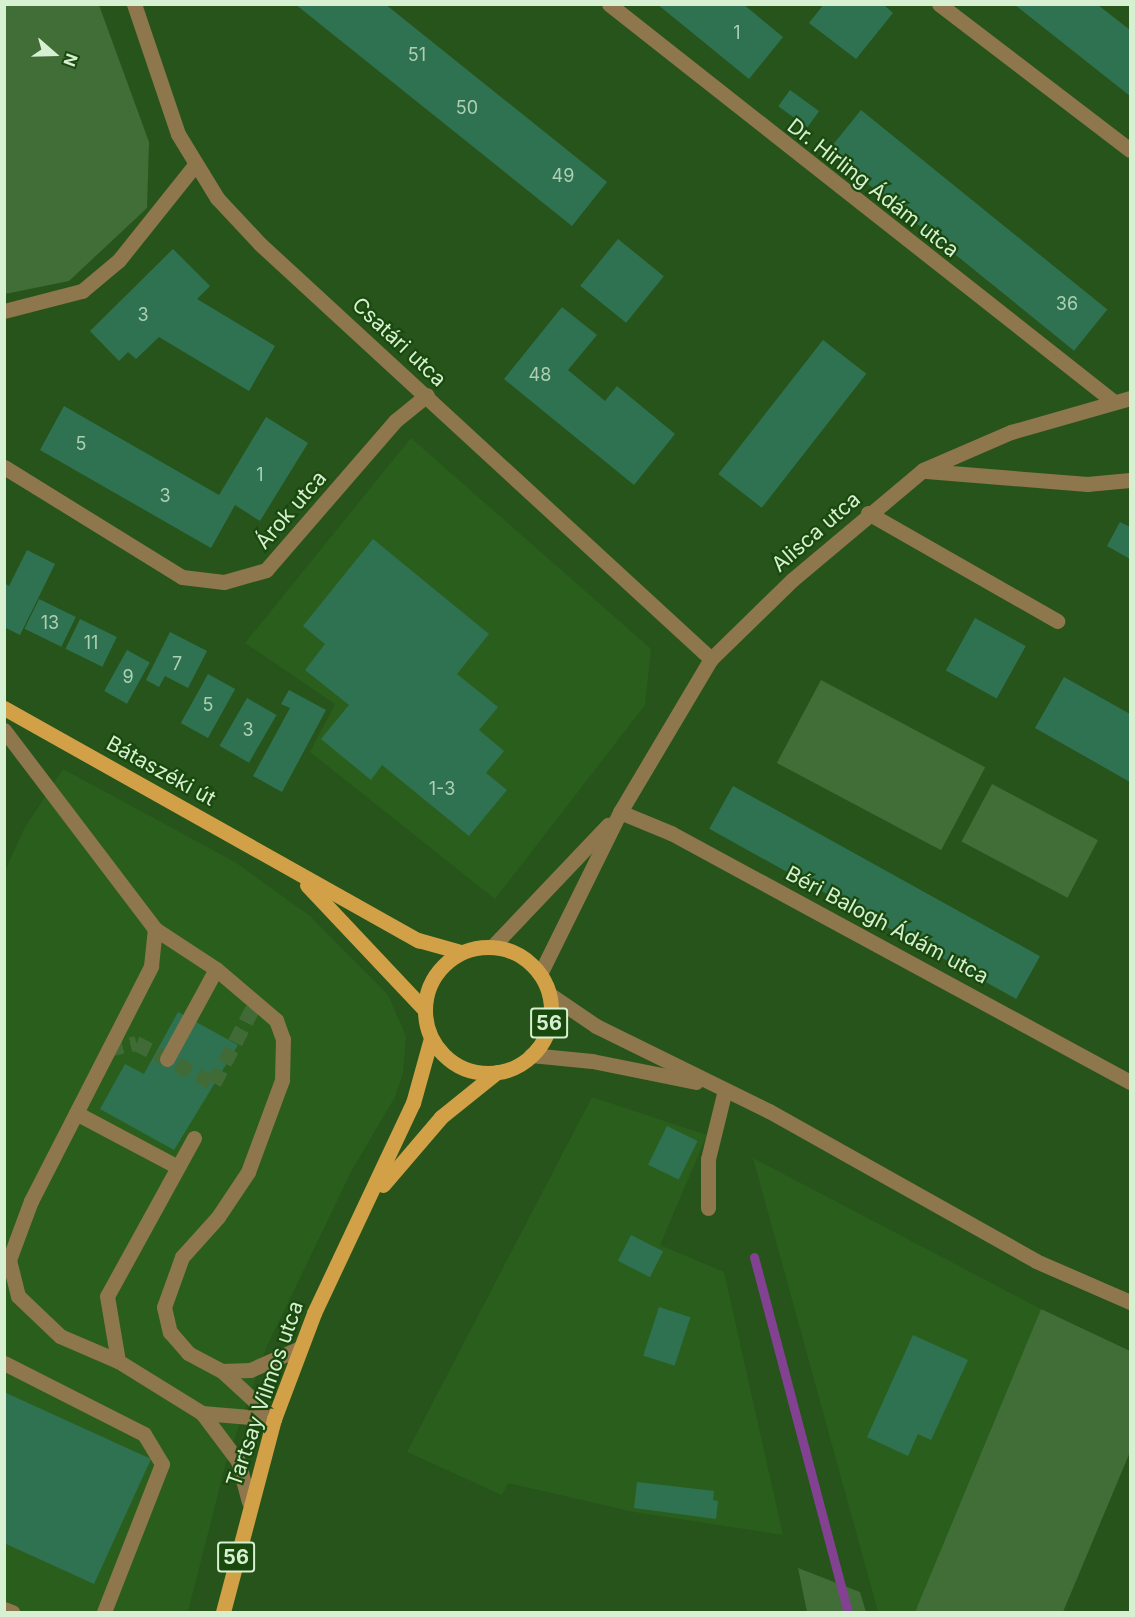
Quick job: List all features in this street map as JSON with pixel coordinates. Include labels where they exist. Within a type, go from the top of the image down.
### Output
[{"type":"main road","name":"Bátaszéki út","points":[[4,708],[296,874],[418,940],[461,952]]},
{"type":"main road","points":[[296,874],[425,1010]]},
{"type":"main road","points":[[493,946],[461,952],[430,982],[425,1010],[432,1038],[459,1066],[497,1072]]},
{"type":"main road","name":"56","points":[[371,1199],[441,1117],[497,1072],[531,1055],[549,1027],[549,994],[540,974],[520,955],[493,946]]},
{"type":"main road","name":"56","points":[[371,1199],[413,1103],[432,1038]]},
{"type":"main road","name":"Tartsay Vilmos utca","points":[[223,1612],[249,1502],[274,1419],[329,1279],[371,1199]]},
{"type":"street","name":"Csatári utca","points":[[134,4],[154,75],[194,166],[260,244],[427,395],[711,659]]},
{"type":"street","name":"Dr. Hirling Ádám utca","points":[[609,4],[1113,401]]},
{"type":"street","points":[[939,4],[1131,150]]},
{"type":"street","points":[[4,311],[82,291],[119,260],[194,166]]},
{"type":"street","name":"Árok utca","points":[[4,467],[182,577],[224,582],[266,570],[395,421],[427,395]]},
{"type":"street","name":"Alisca utca","points":[[540,974],[620,812],[711,659],[868,513],[923,470],[1011,432],[1113,401],[1131,398]]},
{"type":"street","points":[[923,470],[1088,484],[1131,480]]},
{"type":"street","points":[[868,513],[1056,621]]},
{"type":"street","points":[[4,730],[155,929],[216,969],[276,1020],[283,1038],[282,1080],[248,1172],[218,1217],[182,1257],[164,1308],[170,1332],[188,1353],[222,1371],[274,1419]]},
{"type":"street","name":"Alisca utca","points":[[493,946],[620,812]]},
{"type":"street","name":"Béri Balogh Ádám utca","points":[[620,812],[671,833],[1131,1082]]},
{"type":"street","points":[[155,929],[151,966],[31,1201],[9,1260],[18,1296],[60,1336],[118,1361],[202,1413],[238,1461],[249,1502]]},
{"type":"street","points":[[166,1059],[216,969]]},
{"type":"street","points":[[549,994],[597,1026],[725,1090],[1036,1261],[1131,1302]]},
{"type":"street","points":[[531,1055],[653,1071],[725,1090]]},
{"type":"street","points":[[708,1208],[708,1159],[725,1090]]},
{"type":"street","points":[[76,1113],[178,1167]]},
{"type":"street","points":[[118,1361],[107,1296],[194,1138]]},
{"type":"street","points":[[222,1371],[250,1370],[300,1348]]},
{"type":"street","points":[[4,1363],[144,1434],[162,1464],[104,1612]]},
{"type":"street","points":[[202,1413],[274,1419]]},
{"type":"street","points":[[4,1609],[12,1612]]},
{"type":"shaded area","points":[[5,4],[99,5],[149,142],[147,208],[69,281],[5,294]]},
{"type":"shaded area","points":[[411,438],[651,649],[645,705],[495,899],[310,752],[335,704],[245,643]]},
{"type":"shaded area","points":[[821,680],[985,767],[941,850],[777,763]]},
{"type":"shaded area","points":[[63,769],[235,862],[310,916],[388,995],[406,1036],[403,1073],[395,1097],[352,1170],[267,1346],[225,1466],[188,1612],[5,1612],[5,871],[24,829]]},
{"type":"shaded area","points":[[992,784],[1098,840],[1067,898],[961,841]]},
{"type":"shaded area","points":[[592,1097],[707,1135],[660,1245],[724,1272],[783,1535],[634,1512],[508,1483],[502,1495],[407,1452]]},
{"type":"shaded area","points":[[753,1158],[1041,1309],[915,1612],[878,1612]]},
{"type":"shaded area","points":[[1041,1309],[1130,1351],[1130,1452],[1063,1612],[915,1612]]},
{"type":"shaded area","points":[[798,1568],[860,1592],[866,1612],[807,1612]]},
{"type":"building","points":[[295,4],[385,4],[607,182],[572,226]]},
{"type":"building","points":[[657,4],[743,4],[783,37],[749,79]]},
{"type":"building","points":[[824,4],[883,4],[893,13],[856,59],[809,23]]},
{"type":"building","points":[[1015,5],[1098,5],[1130,30],[1130,96]]},
{"type":"building","points":[[790,90],[819,111],[807,127],[778,106]]},
{"type":"building","points":[[861,110],[1107,309],[1074,351],[828,151]]},
{"type":"building","points":[[618,239],[664,276],[626,323],[580,286]]},
{"type":"building","points":[[173,249],[210,286],[197,299],[275,346],[249,391],[159,337],[136,359],[128,352],[119,361],[90,331]]},
{"type":"building","points":[[562,307],[597,335],[568,370],[605,401],[617,386],[675,434],[634,485],[504,379]]},
{"type":"building","points":[[823,340],[866,374],[762,508],[718,474]]},
{"type":"building","points":[[64,406],[219,495],[266,417],[308,443],[260,521],[235,505],[211,548],[40,450]]},
{"type":"building","points":[[1120,522],[1130,527],[1130,559],[1107,546]]},
{"type":"building","points":[[373,539],[489,634],[457,674],[498,707],[479,730],[504,751],[486,773],[507,790],[469,836],[382,765],[371,780],[321,739],[349,705],[305,670],[325,644],[303,626]]},
{"type":"building","points":[[27,550],[55,564],[20,635],[4,627],[4,583],[9,586]]},
{"type":"building","points":[[39,599],[76,617],[61,647],[25,629]]},
{"type":"building","points":[[975,618],[1026,646],[997,699],[946,670]]},
{"type":"building","points":[[80,619],[117,637],[102,667],[66,649]]},
{"type":"building","points":[[170,632],[207,651],[188,688],[165,676],[159,687],[146,680]]},
{"type":"building","points":[[127,650],[150,663],[127,704],[104,691]]},
{"type":"building","points":[[208,674],[235,689],[208,738],[181,723]]},
{"type":"building","points":[[1064,677],[1130,714],[1130,782],[1035,728]]},
{"type":"building","points":[[289,690],[326,710],[282,792],[253,776],[290,708],[281,704]]},
{"type":"building","points":[[247,698],[276,715],[249,763],[219,746]]},
{"type":"building","points":[[733,786],[1040,956],[1016,999],[709,829]]},
{"type":"building","points":[[178,1012],[238,1045],[174,1150],[100,1109],[125,1064],[144,1074]]},
{"type":"building","points":[[667,1126],[698,1141],[679,1180],[648,1165]]},
{"type":"building","points":[[631,1235],[663,1251],[650,1277],[618,1261]]},
{"type":"building","points":[[659,1307],[690,1317],[675,1366],[643,1356]]},
{"type":"building","points":[[913,1335],[968,1360],[931,1440],[918,1434],[908,1456],[867,1437]]},
{"type":"building","points":[[4,1392],[151,1459],[94,1584],[4,1543]]},
{"type":"building","points":[[637,1482],[714,1491],[713,1500],[718,1501],[716,1519],[634,1508]]},
{"type":"waterway","points":[[754,1257],[848,1612]]},
{"type":"tunnel","points":[[108,1049],[136,1043],[214,1083],[256,1002]]}]
